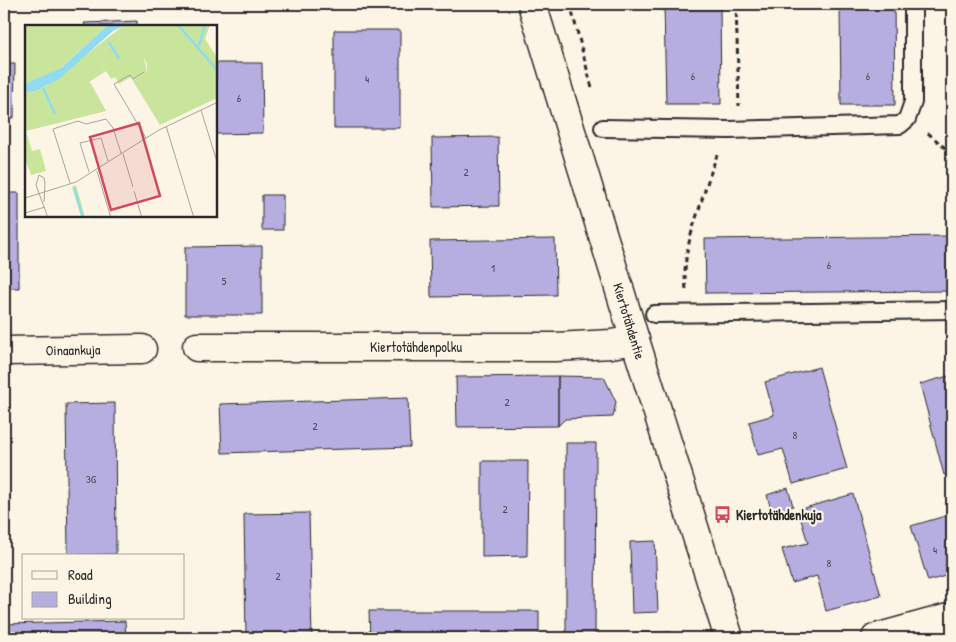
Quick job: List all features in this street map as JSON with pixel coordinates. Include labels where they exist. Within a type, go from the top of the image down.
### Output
[{"type":"street","name":"Kiertotähdentie","points":[[532,4],[729,638]]},
{"type":"street","name":"Kiertotähdenpolku","points":[[197,346],[556,347],[611,344],[635,340]]},
{"type":"street","name":"Oinaankuja","points":[[4,351],[142,349]]},
{"type":"street","points":[[876,638],[952,616]]},
{"type":"lane","points":[[603,128],[729,130],[900,125],[908,116],[913,102],[913,4]]},
{"type":"lane","points":[[654,314],[952,310]]},
{"type":"path","points":[[689,313],[684,279],[685,256],[712,170],[739,106],[736,4]]},
{"type":"path","points":[[908,116],[952,154]]},
{"type":"building","points":[[664,4],[720,4],[721,104],[666,104]]},
{"type":"building","points":[[840,4],[894,4],[895,105],[841,105]]},
{"type":"building","points":[[137,21],[137,25],[85,25],[84,23]]},
{"type":"building","points":[[334,30],[400,30],[400,128],[334,128]]},
{"type":"building","points":[[218,63],[262,63],[263,133],[218,134]]},
{"type":"building","points":[[4,64],[15,64],[14,118],[4,118]]},
{"type":"building","points":[[498,137],[499,206],[433,207],[432,138]]},
{"type":"building","points":[[4,193],[19,193],[19,288],[4,288]]},
{"type":"building","points":[[262,195],[283,195],[283,230],[262,230]]},
{"type":"building","points":[[952,236],[952,291],[706,293],[705,239]]},
{"type":"building","points":[[555,239],[556,295],[431,297],[430,241]]},
{"type":"building","points":[[262,246],[262,315],[185,315],[185,247]]},
{"type":"building","points":[[819,367],[847,469],[793,484],[783,449],[758,455],[749,422],[774,415],[765,382]]},
{"type":"building","points":[[952,375],[952,473],[944,475],[920,384]]},
{"type":"building","points":[[558,376],[604,377],[616,402],[613,417],[565,419],[558,426]]},
{"type":"building","points":[[558,376],[558,426],[457,427],[456,377]]},
{"type":"building","points":[[408,398],[410,447],[222,453],[220,404]]},
{"type":"building","points":[[115,403],[116,554],[68,554],[66,404]]},
{"type":"building","points":[[4,405],[8,405],[7,452],[4,452]]},
{"type":"building","points":[[566,443],[596,443],[595,638],[566,638]]},
{"type":"building","points":[[482,461],[528,461],[527,556],[482,557]]},
{"type":"building","points":[[788,488],[793,506],[772,513],[767,495]]},
{"type":"building","points":[[853,494],[881,596],[826,611],[817,576],[792,583],[782,549],[808,543],[798,510]]},
{"type":"building","points":[[309,513],[312,638],[246,638],[244,514]]},
{"type":"building","points":[[952,514],[952,574],[928,581],[911,526]]},
{"type":"building","points":[[655,541],[658,612],[632,613],[630,542]]},
{"type":"building","points":[[369,611],[539,611],[539,638],[370,638]]},
{"type":"building","points":[[125,621],[126,638],[4,638],[4,624]]},
{"type":"building","points":[[671,632],[671,638],[634,638],[634,633]]},
{"type":"place","name":"Kiertotähdenkuja","points":[[722,515]]}]
